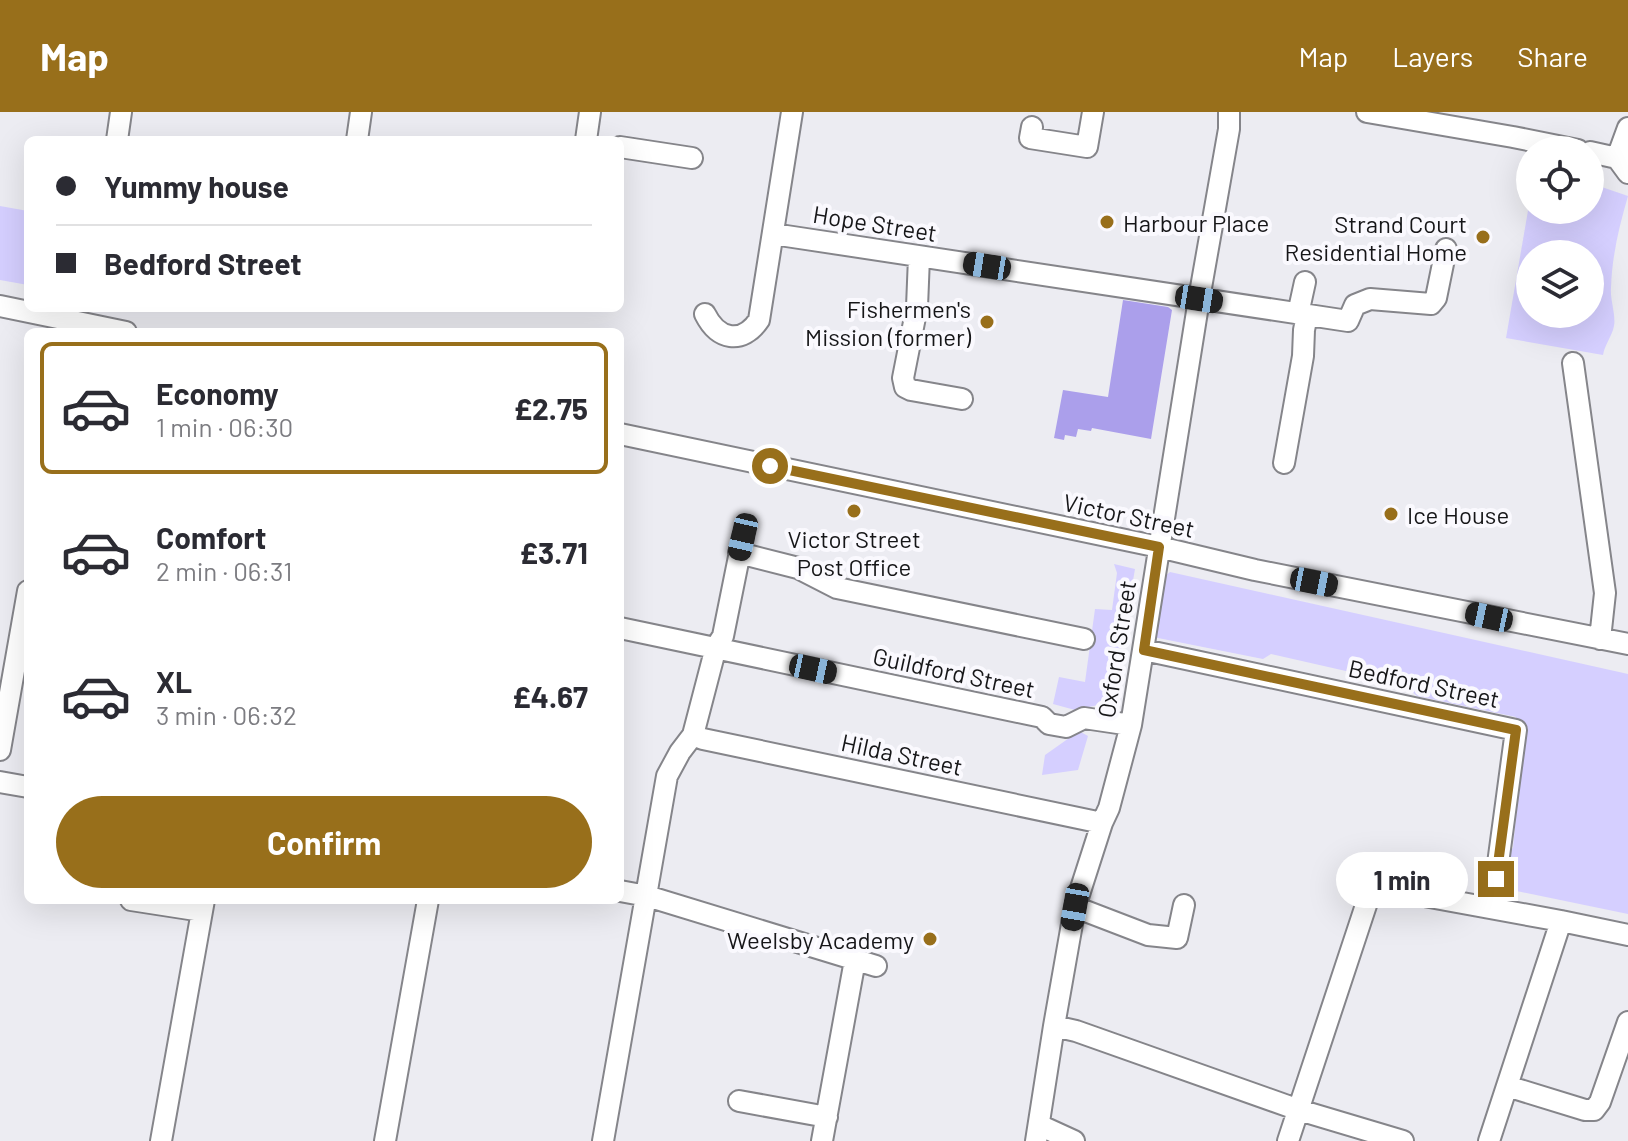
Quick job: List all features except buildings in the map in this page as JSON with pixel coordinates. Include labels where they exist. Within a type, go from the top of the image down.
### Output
[{"type":"street","points":[[118,136],[121,112]]},
{"type":"street","points":[[358,136],[361,112]]},
{"type":"street","points":[[587,136],[590,112]]},
{"type":"street","points":[[705,314],[716,331],[735,337],[753,329],[759,320],[792,112]]},
{"type":"street","points":[[1032,127],[1030,138],[1087,147],[1093,112]]},
{"type":"street","name":"Oxford Street","points":[[1038,1133],[1075,907],[1109,808],[1131,725],[1229,129],[1229,112]]},
{"type":"street","points":[[1367,112],[1516,138]]},
{"type":"street","points":[[1622,166],[1628,128]]},
{"type":"street","points":[[624,148],[692,158]]},
{"type":"street","name":"Hope Street","points":[[773,234],[1348,321],[1355,305],[1370,299],[1431,304],[1436,298],[1446,249]]},
{"type":"street","points":[[919,257],[917,307],[903,378],[905,387],[962,399]]},
{"type":"street","points":[[1284,463],[1303,356],[1305,282]]},
{"type":"street","points":[[0,306],[24,310]]},
{"type":"street","points":[[33,312],[110,328]]},
{"type":"street","points":[[1573,363],[1605,593],[1600,639]]},
{"type":"street","name":"Victor Street","points":[[624,435],[1255,570],[1628,644]]},
{"type":"street","points":[[603,1141],[667,776],[693,735],[716,647],[723,636],[741,545],[837,588],[1084,639]]},
{"type":"street","points":[[0,750],[24,614]]},
{"type":"street","name":"Guildford Street","points":[[624,629],[1042,717],[1049,724],[1066,727],[1084,718],[1131,725]]},
{"type":"street","name":"Bedford Street","points":[[1144,650],[1516,730],[1492,908]]},
{"type":"street","name":"Hilda Street","points":[[693,735],[1102,823]]},
{"type":"street","points":[[0,782],[24,786]]},
{"type":"street","points":[[1288,1141],[1352,948],[1362,885],[1628,935]]},
{"type":"street","points":[[624,891],[648,889],[876,966]]},
{"type":"street","points":[[161,1141],[203,906],[179,904]]},
{"type":"street","points":[[385,1141],[427,904]]},
{"type":"street","points":[[1075,907],[1148,935],[1177,938],[1184,905]]},
{"type":"street","points":[[1489,1141],[1561,921]]},
{"type":"street","points":[[822,1141],[855,960]]},
{"type":"street","points":[[1507,1086],[1594,1110],[1600,1102],[1628,1022]]},
{"type":"street","points":[[1054,1026],[1076,1031],[1299,1110],[1403,1141]]},
{"type":"street","points":[[739,1101],[827,1117]]},
{"type":"street","points":[[1038,1133],[1074,1141]]},
{"type":"shaded area","points":[[1604,188],[1628,196],[1613,264],[1611,293],[1614,326],[1603,355],[1506,338],[1516,280],[1516,328],[1604,328],[1604,240],[1523,240],[1526,224],[1604,224]]},
{"type":"shaded area","points":[[0,206],[24,210],[24,284],[0,280]]},
{"type":"shaded area","points":[[1123,300],[1172,310],[1151,439],[1092,428],[1091,431],[1078,429],[1076,437],[1065,435],[1064,440],[1054,438],[1063,390],[1108,397]]},
{"type":"shaded area","points":[[1114,564],[1135,569],[1112,702],[1075,710],[1053,704],[1059,677],[1085,682],[1095,609],[1112,610],[1117,573]]},
{"type":"shaded area","points":[[1170,572],[1628,674],[1628,914],[1502,888],[1505,854],[1513,848],[1520,773],[1512,765],[1516,717],[1417,696],[1403,684],[1271,654],[1263,659],[1153,637],[1164,577]]},
{"type":"shaded area","points":[[1079,731],[1088,736],[1078,770],[1042,775],[1045,755]]},
{"type":"place","name":"Harbour Place","points":[[1107,222]]},
{"type":"place","name":"Strand Court Residential Home","points":[[1483,237]]},
{"type":"place","name":"Fishermen's Mission (former)","points":[[987,322]]},
{"type":"place","name":"Victor Street Post Office","points":[[854,511]]},
{"type":"place","name":"Ice House","points":[[1391,514]]},
{"type":"place","name":"Weelsby Academy","points":[[930,939]]},
{"type":"route","points":[[770,466],[1159,547],[1144,650],[1516,730],[1496,879]]}]
